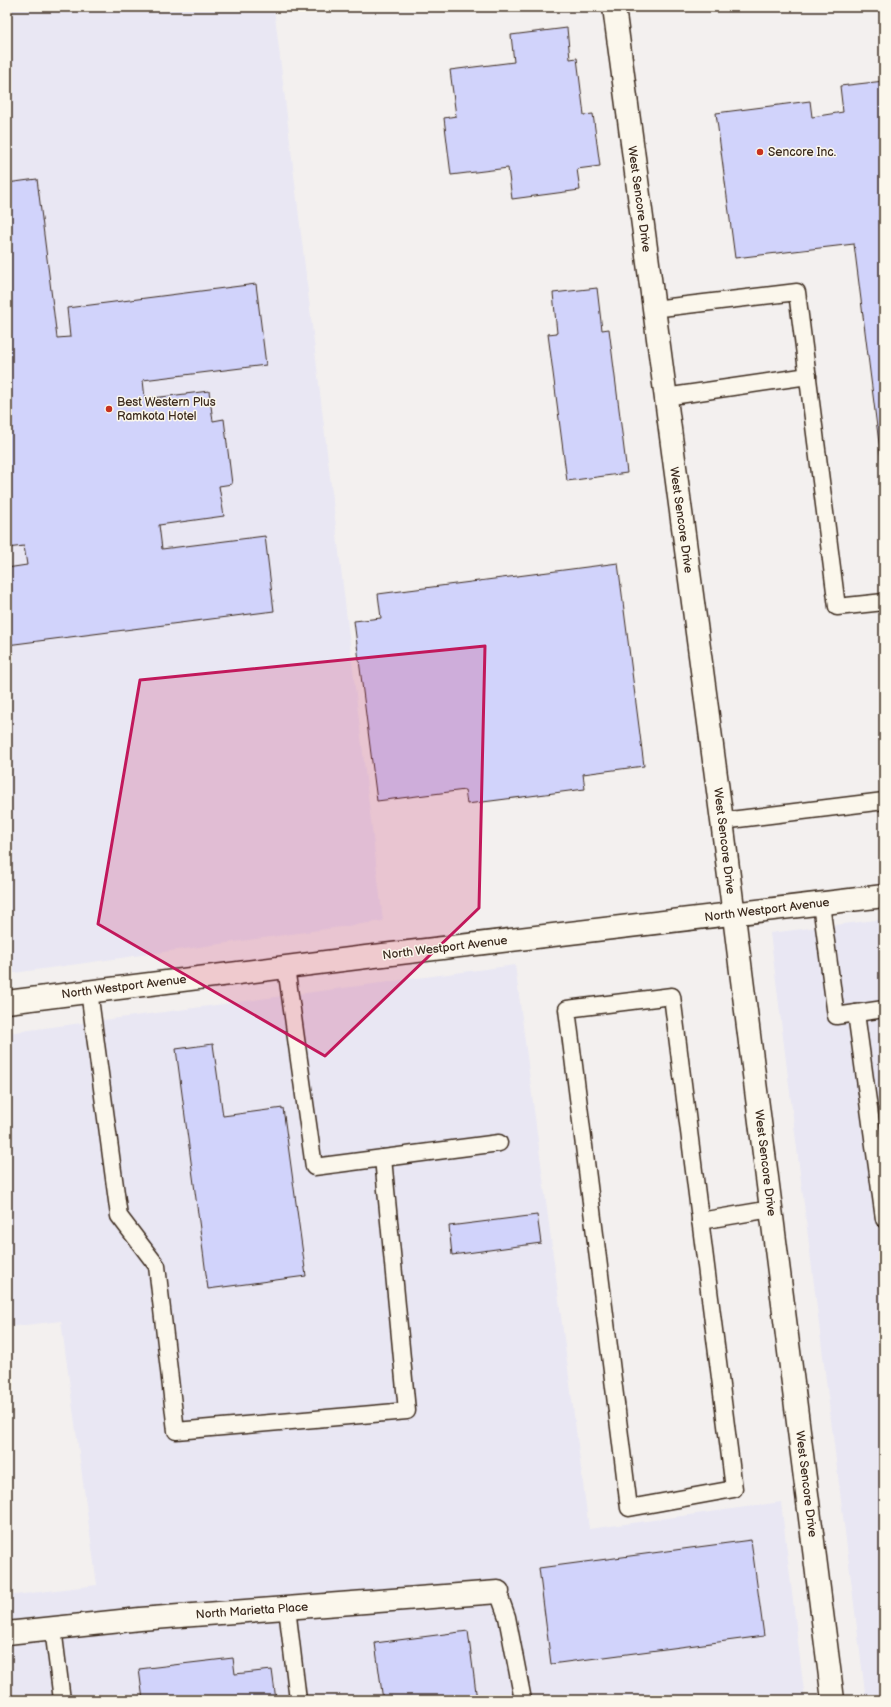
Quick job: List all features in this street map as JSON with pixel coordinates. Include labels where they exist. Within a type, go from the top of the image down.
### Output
[{"type":"street","name":"West Sencore Drive","points":[[614,7],[722,821],[833,1700]]},
{"type":"street","name":"North Westport Avenue","points":[[7,1002],[286,967],[884,896]]},
{"type":"street","name":"North Marietta Place","points":[[7,1633],[140,1619],[498,1592]]},
{"type":"lane","points":[[653,309],[797,292],[837,607],[884,602]]},
{"type":"lane","points":[[665,397],[808,376]]},
{"type":"lane","points":[[722,821],[884,801]]},
{"type":"lane","points":[[821,904],[836,1016],[884,1009]]},
{"type":"lane","points":[[286,967],[314,1167],[499,1143]]},
{"type":"lane","points":[[89,991],[120,1216],[157,1266],[176,1431],[407,1411],[383,1158]]},
{"type":"lane","points":[[672,996],[700,1221],[734,1489],[629,1508],[567,1009],[672,996]]},
{"type":"lane","points":[[856,1013],[884,1219]]},
{"type":"lane","points":[[700,1221],[771,1209]]},
{"type":"lane","points":[[498,1592],[507,1617],[523,1700]]},
{"type":"lane","points":[[287,1608],[298,1700]]},
{"type":"lane","points":[[53,1628],[62,1700]]},
{"type":"highlighted area","points":[[485,646],[479,908],[325,1056],[98,924],[140,680]]},
{"type":"shaded area","points":[[7,7],[274,7],[383,921],[7,974]]},
{"type":"shaded area","points":[[884,919],[884,1700],[866,1700],[770,933]]},
{"type":"shaded area","points":[[515,965],[589,1529],[781,1502],[805,1700],[7,1700],[7,1596],[97,1585],[61,1321],[7,1327],[7,1033]]},
{"type":"building","points":[[567,28],[570,59],[577,58],[584,115],[593,114],[600,166],[577,169],[580,190],[512,199],[508,168],[451,175],[444,118],[456,116],[450,70],[514,62],[511,35]]},
{"type":"building","points":[[884,81],[884,483],[854,244],[735,258],[716,113],[810,101],[812,117],[843,112],[840,86]]},
{"type":"building","name":"Best Western Plus Ramkota Hotel","points":[[37,179],[57,338],[70,337],[67,308],[256,284],[266,365],[143,380],[145,399],[209,391],[213,421],[224,419],[232,484],[219,486],[224,516],[159,525],[162,549],[265,536],[274,611],[7,645],[7,568],[27,565],[24,546],[7,548],[7,183]]},
{"type":"building","points":[[597,288],[602,330],[609,329],[627,473],[567,481],[548,334],[557,333],[553,293]]},
{"type":"building","points":[[618,563],[644,766],[583,774],[585,789],[467,804],[465,790],[377,801],[354,621],[381,618],[378,594]]},
{"type":"building","points":[[213,1044],[223,1116],[283,1108],[306,1276],[208,1289],[176,1049]]},
{"type":"building","points":[[537,1215],[541,1243],[452,1255],[449,1226]]},
{"type":"building","points":[[751,1540],[764,1636],[551,1664],[539,1568]]},
{"type":"building","points":[[468,1631],[477,1700],[383,1700],[375,1643]]},
{"type":"building","points":[[233,1658],[235,1674],[272,1670],[276,1700],[143,1700],[139,1669]]},
{"type":"place","name":"Sencore Inc.","points":[[760,152]]},
{"type":"place","name":"Best Western Plus Ramkota Hotel","points":[[109,409]]}]
